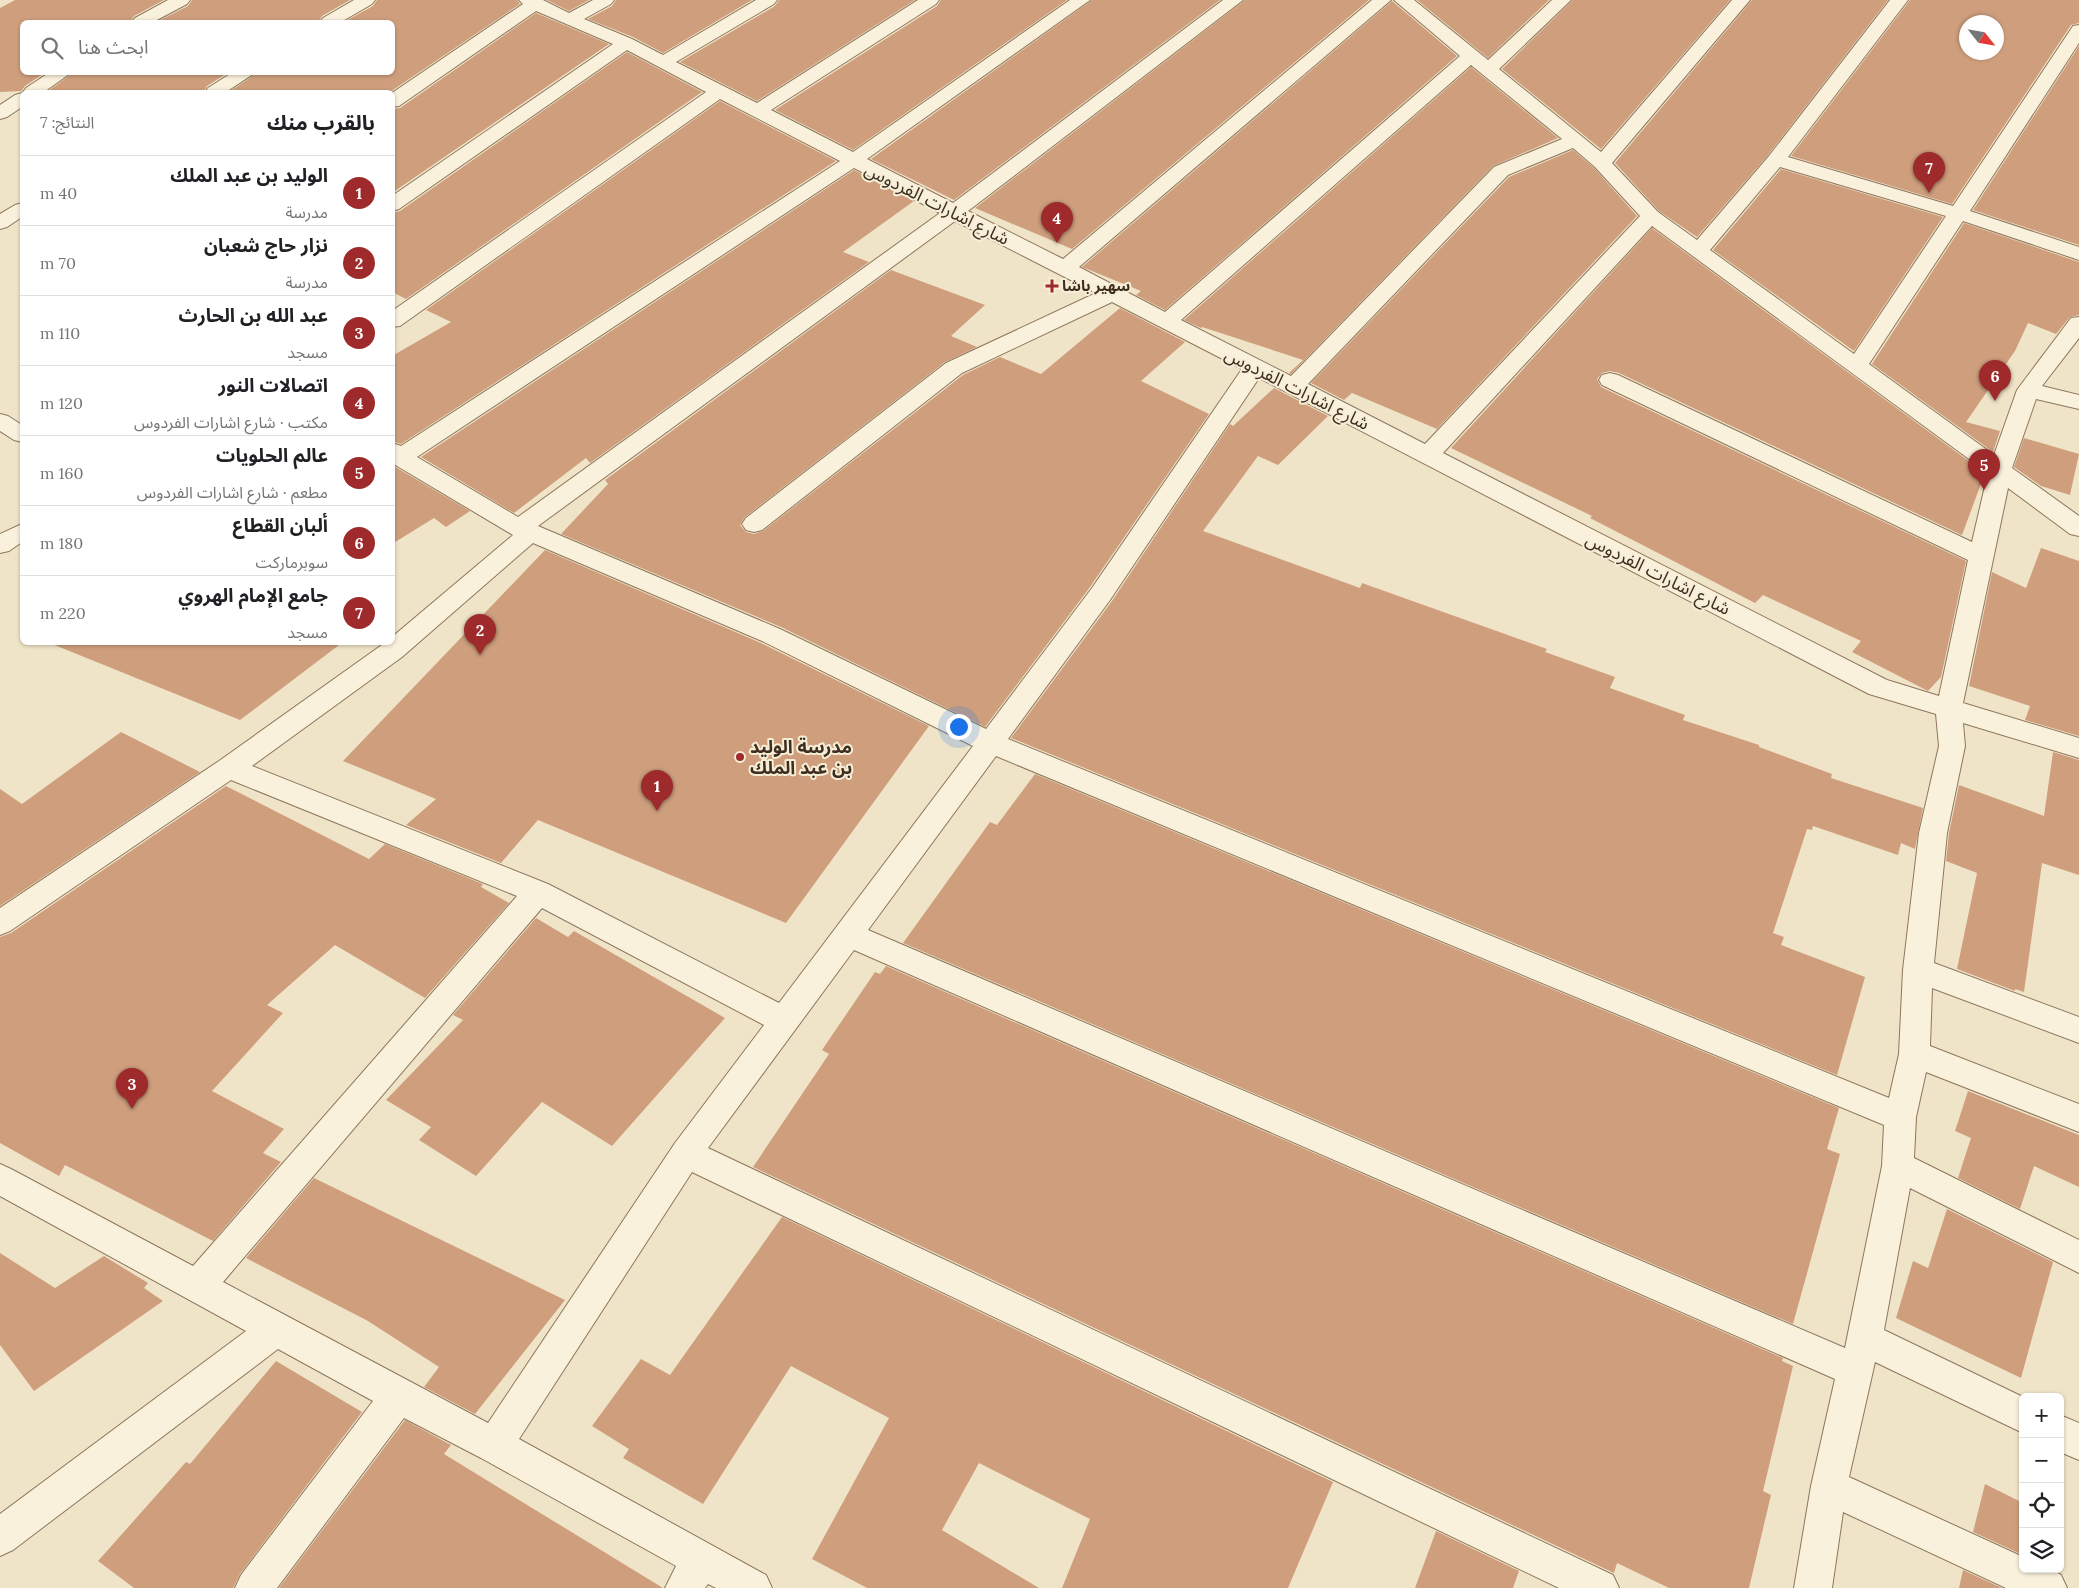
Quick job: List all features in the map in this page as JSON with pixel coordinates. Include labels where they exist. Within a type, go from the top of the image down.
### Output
[{"type":"street","points":[[145,20],[181,0]]},
{"type":"street","points":[[332,20],[366,0]]},
{"type":"street","points":[[570,20],[605,0]]},
{"type":"street","points":[[663,62],[768,0]]},
{"type":"street","points":[[757,111],[930,0]]},
{"type":"street","points":[[1081,0],[852,161],[396,453],[525,530],[771,635],[992,743],[1900,1117]]},
{"type":"street","points":[[395,639],[525,530],[953,212],[1234,0]]},
{"type":"street","points":[[1064,269],[1382,0]]},
{"type":"street","points":[[1403,0],[1602,163],[1651,216],[2078,525]]},
{"type":"street","points":[[1488,70],[1562,0]]},
{"type":"street","points":[[1602,163],[1741,0]]},
{"type":"street","points":[[1699,250],[1776,160],[1899,0]]},
{"type":"street","points":[[395,100],[532,1]]},
{"type":"street","name":"شارع اشارات الفردوس","points":[[532,1],[570,20],[626,43],[852,161],[1878,687],[2079,748]]},
{"type":"street","points":[[1857,366],[2079,30]]},
{"type":"street","points":[[395,203],[626,43]]},
{"type":"street","points":[[1166,322],[1471,56]]},
{"type":"street","points":[[35,90],[58,75]]},
{"type":"street","points":[[217,90],[242,75]]},
{"type":"street","points":[[395,319],[719,91]]},
{"type":"street","points":[[0,113],[20,100]]},
{"type":"street","points":[[1293,387],[1501,171],[1574,141]]},
{"type":"street","points":[[1776,160],[1957,213],[2079,254]]},
{"type":"street","points":[[0,199],[20,208]]},
{"type":"street","points":[[0,223],[20,210]]},
{"type":"street","points":[[1428,456],[1651,216]]},
{"type":"street","points":[[754,524],[954,368],[1112,294]]},
{"type":"street","points":[[1813,1588],[1829,1486],[1860,1354],[1898,1166],[1900,1117],[1914,1054],[1918,970],[1933,833],[1952,746],[1949,708],[2000,470],[2028,390],[2079,323]]},
{"type":"street","points":[[494,1444],[686,1153],[1101,594],[1255,367]]},
{"type":"street","points":[[1610,380],[1981,556]]},
{"type":"street","points":[[2028,390],[2079,402]]},
{"type":"street","points":[[0,421],[20,434]]},
{"type":"street","points":[[0,545],[20,533]]},
{"type":"street","points":[[0,923],[229,768],[386,647]]},
{"type":"street","points":[[229,768],[538,892],[783,1020]]},
{"type":"street","points":[[198,1286],[538,892]]},
{"type":"street","points":[[847,934],[1860,1354],[2019,1414]]},
{"type":"street","points":[[1918,970],[2079,1030]]},
{"type":"street","points":[[1914,1054],[2079,1118]]},
{"type":"street","points":[[686,1153],[1600,1588]]},
{"type":"street","points":[[1898,1166],[2079,1257]]},
{"type":"street","points":[[6,1189],[198,1286],[399,1396],[494,1444],[692,1574],[753,1588]]},
{"type":"street","points":[[0,1537],[277,1330]]},
{"type":"street","points":[[254,1588],[399,1396]]},
{"type":"street","points":[[2064,1435],[2079,1442]]},
{"type":"street","points":[[1829,1486],[2048,1588]]},
{"type":"building","points":[[15,0],[164,0],[134,16],[131,20],[20,20],[20,75],[42,75],[20,91],[0,92],[0,8]]},
{"type":"building","points":[[192,0],[350,0],[322,16],[319,20],[160,20],[188,6]]},
{"type":"building","points":[[377,0],[517,0],[520,4],[393,90],[232,90],[254,75],[395,75],[395,20],[348,20],[373,6]]},
{"type":"building","points":[[547,0],[589,0],[569,11]]},
{"type":"building","points":[[616,0],[752,0],[663,53],[633,37],[588,19],[612,6]]},
{"type":"building","points":[[779,0],[915,0],[757,101],[680,62],[775,6]]},
{"type":"building","points":[[941,0],[1067,0],[853,150],[775,110],[937,6]]},
{"type":"building","points":[[1092,0],[1220,0],[954,200],[871,159]]},
{"type":"building","points":[[1245,0],[1369,0],[1072,249],[975,208]]},
{"type":"building","points":[[1417,0],[1549,0],[1488,58]]},
{"type":"building","points":[[1573,0],[1730,0],[1601,149],[1502,69]]},
{"type":"building","points":[[1752,0],[1888,0],[1768,155],[1697,237],[1659,211],[1615,163]]},
{"type":"building","points":[[1910,0],[2079,0],[2079,23],[2071,25],[1952,204],[1791,156]]},
{"type":"building","points":[[1392,1],[1457,56],[1165,310],[1136,295],[1141,291],[1082,267]]},
{"type":"building","points":[[536,13],[609,44],[395,191],[395,109],[400,108]]},
{"type":"building","points":[[2079,46],[2079,245],[1973,210]]},
{"type":"building","points":[[627,52],[702,92],[406,299],[395,294],[395,212],[400,211]]},
{"type":"building","points":[[1471,67],[1558,138],[1493,166],[1291,374],[1289,373],[1303,360],[1201,328],[1184,320]]},
{"type":"building","points":[[70,75],[224,75],[207,86],[204,90],[50,90]]},
{"type":"building","points":[[720,101],[836,161],[401,444],[395,442],[395,354],[451,322],[426,310]]},
{"type":"building","points":[[1573,150],[1594,168],[1637,216],[1437,429],[1352,393],[1344,400],[1311,383],[1509,177]]},
{"type":"building","points":[[1781,169],[1943,217],[1854,351],[1713,250]]},
{"type":"building","points":[[854,170],[914,201],[843,252],[869,262],[590,463],[586,458],[514,513],[421,457]]},
{"type":"building","points":[[1964,223],[2079,262],[2079,315],[2070,317],[2056,334],[2028,323],[2015,351],[1966,422],[2000,431],[1993,452],[1872,364]]},
{"type":"building","points":[[1652,228],[1985,473],[1962,535],[1619,373],[1610,371],[1602,373],[1597,379],[1601,387],[1966,561],[1941,677],[1928,691],[1852,652],[1861,641],[1763,595],[1755,603],[1590,518],[1592,516],[1451,448]]},
{"type":"building","points":[[891,270],[985,305],[951,336],[977,347],[945,362],[745,517],[740,525],[746,532],[754,534],[763,531],[963,375],[1000,357],[1041,374],[1120,308],[1185,342],[1141,381],[1209,414],[1090,587],[985,727],[781,627],[561,534],[608,484],[605,480]]},
{"type":"building","points":[[1274,388],[1328,416],[1278,465],[1258,456],[1203,531],[1360,588],[1362,583],[1547,649],[1545,652],[1615,677],[1610,688],[1685,715],[1683,720],[1759,745],[1759,747],[1832,774],[1831,778],[1923,808],[1915,849],[1901,843],[1898,855],[1813,826],[1812,830],[1807,829],[1773,933],[1784,937],[1781,945],[1865,977],[1837,1075],[1011,738],[1112,601],[1230,424],[1233,426]]},
{"type":"building","points":[[2024,438],[2079,454],[2070,495],[2041,486],[2014,467]]},
{"type":"building","points":[[395,467],[470,511],[446,527],[434,518],[395,542]]},
{"type":"building","points":[[2041,548],[2079,561],[2079,736],[2025,720],[2030,706],[1969,686],[1992,572],[2026,588]]},
{"type":"building","points":[[545,550],[761,643],[929,726],[786,923],[538,820],[501,863],[406,825],[436,799],[343,761]]},
{"type":"building","points":[[54,645],[339,645],[240,720]]},
{"type":"building","points":[[121,732],[200,772],[0,906],[0,789],[22,804]]},
{"type":"building","points":[[2053,752],[2079,760],[2079,875],[2042,863],[2024,992],[2015,989],[2015,991],[1957,969],[1977,873],[1946,861],[1949,833],[1959,785],[2044,816]]},
{"type":"building","points":[[1035,774],[1839,1108],[1827,1149],[1840,1154],[1793,1324],[903,943],[990,822],[997,825]]},
{"type":"building","points":[[226,786],[369,859],[385,844],[483,884],[481,887],[509,903],[425,998],[335,945],[267,1005],[283,1013],[212,1091],[284,1129],[263,1153],[281,1162],[213,1241],[65,1165],[59,1176],[0,1143],[0,937],[11,933]]},
{"type":"building","points":[[536,918],[568,937],[574,931],[725,1018],[612,1146],[542,1102],[476,1176],[419,1140],[431,1127],[386,1100],[463,1020],[453,1015]]},
{"type":"building","points":[[886,966],[1783,1358],[1782,1361],[1793,1366],[1763,1491],[1771,1495],[1749,1588],[1669,1588],[1617,1563],[1614,1573],[753,1167],[829,1054],[822,1050],[875,972],[880,974]]},
{"type":"building","points":[[1968,1091],[2079,1135],[2079,1187],[2034,1166],[2020,1209],[1958,1178],[1971,1138],[1955,1131]]},
{"type":"building","points":[[314,1178],[565,1300],[475,1414],[424,1387],[439,1367],[368,1321],[246,1258]]},
{"type":"building","points":[[1947,1209],[2053,1262],[2021,1378],[1896,1318],[1913,1261],[1928,1268]]},
{"type":"building","points":[[782,1217],[1333,1482],[1288,1588],[1062,1588],[1090,1519],[979,1463],[942,1530],[1039,1588],[867,1588],[812,1559],[889,1418],[791,1366],[703,1504],[623,1458],[629,1449],[592,1426],[641,1359],[670,1375]]},
{"type":"building","points":[[0,1253],[55,1288],[104,1256],[148,1283],[144,1288],[163,1301],[34,1391],[0,1345]]},
{"type":"building","points":[[276,1361],[362,1412],[240,1574],[233,1588],[134,1588],[98,1561],[186,1462],[190,1464]]},
{"type":"building","points":[[405,1420],[451,1445],[444,1454],[663,1588],[279,1588]]},
{"type":"building","points":[[1985,1484],[2019,1501],[2019,1553],[1973,1532]]},
{"type":"building","points":[[1436,1531],[1519,1571],[1513,1588],[1415,1588]]},
{"type":"building","points":[[1963,1570],[2002,1588],[1959,1588]]},
{"type":"place","name":"جامع الإمام الهروي","points":[[1929,193]]},
{"type":"place","name":"اتصالات النور","points":[[1057,243]]},
{"type":"place","name":"سهير باشا","points":[[1052,286]]},
{"type":"place","name":"ألبان القطاع","points":[[1995,401]]},
{"type":"place","name":"عالم الحلويات","points":[[1984,490]]},
{"type":"place","name":"نزار حاج شعبان","points":[[480,655]]},
{"type":"place","name":"مدرسة الوليد بن عبد الملك","points":[[740,757]]},
{"type":"place","name":"الوليد بن عبد الملك","points":[[657,811]]},
{"type":"place","name":"عبد الله بن الحارث","points":[[132,1109]]}]
